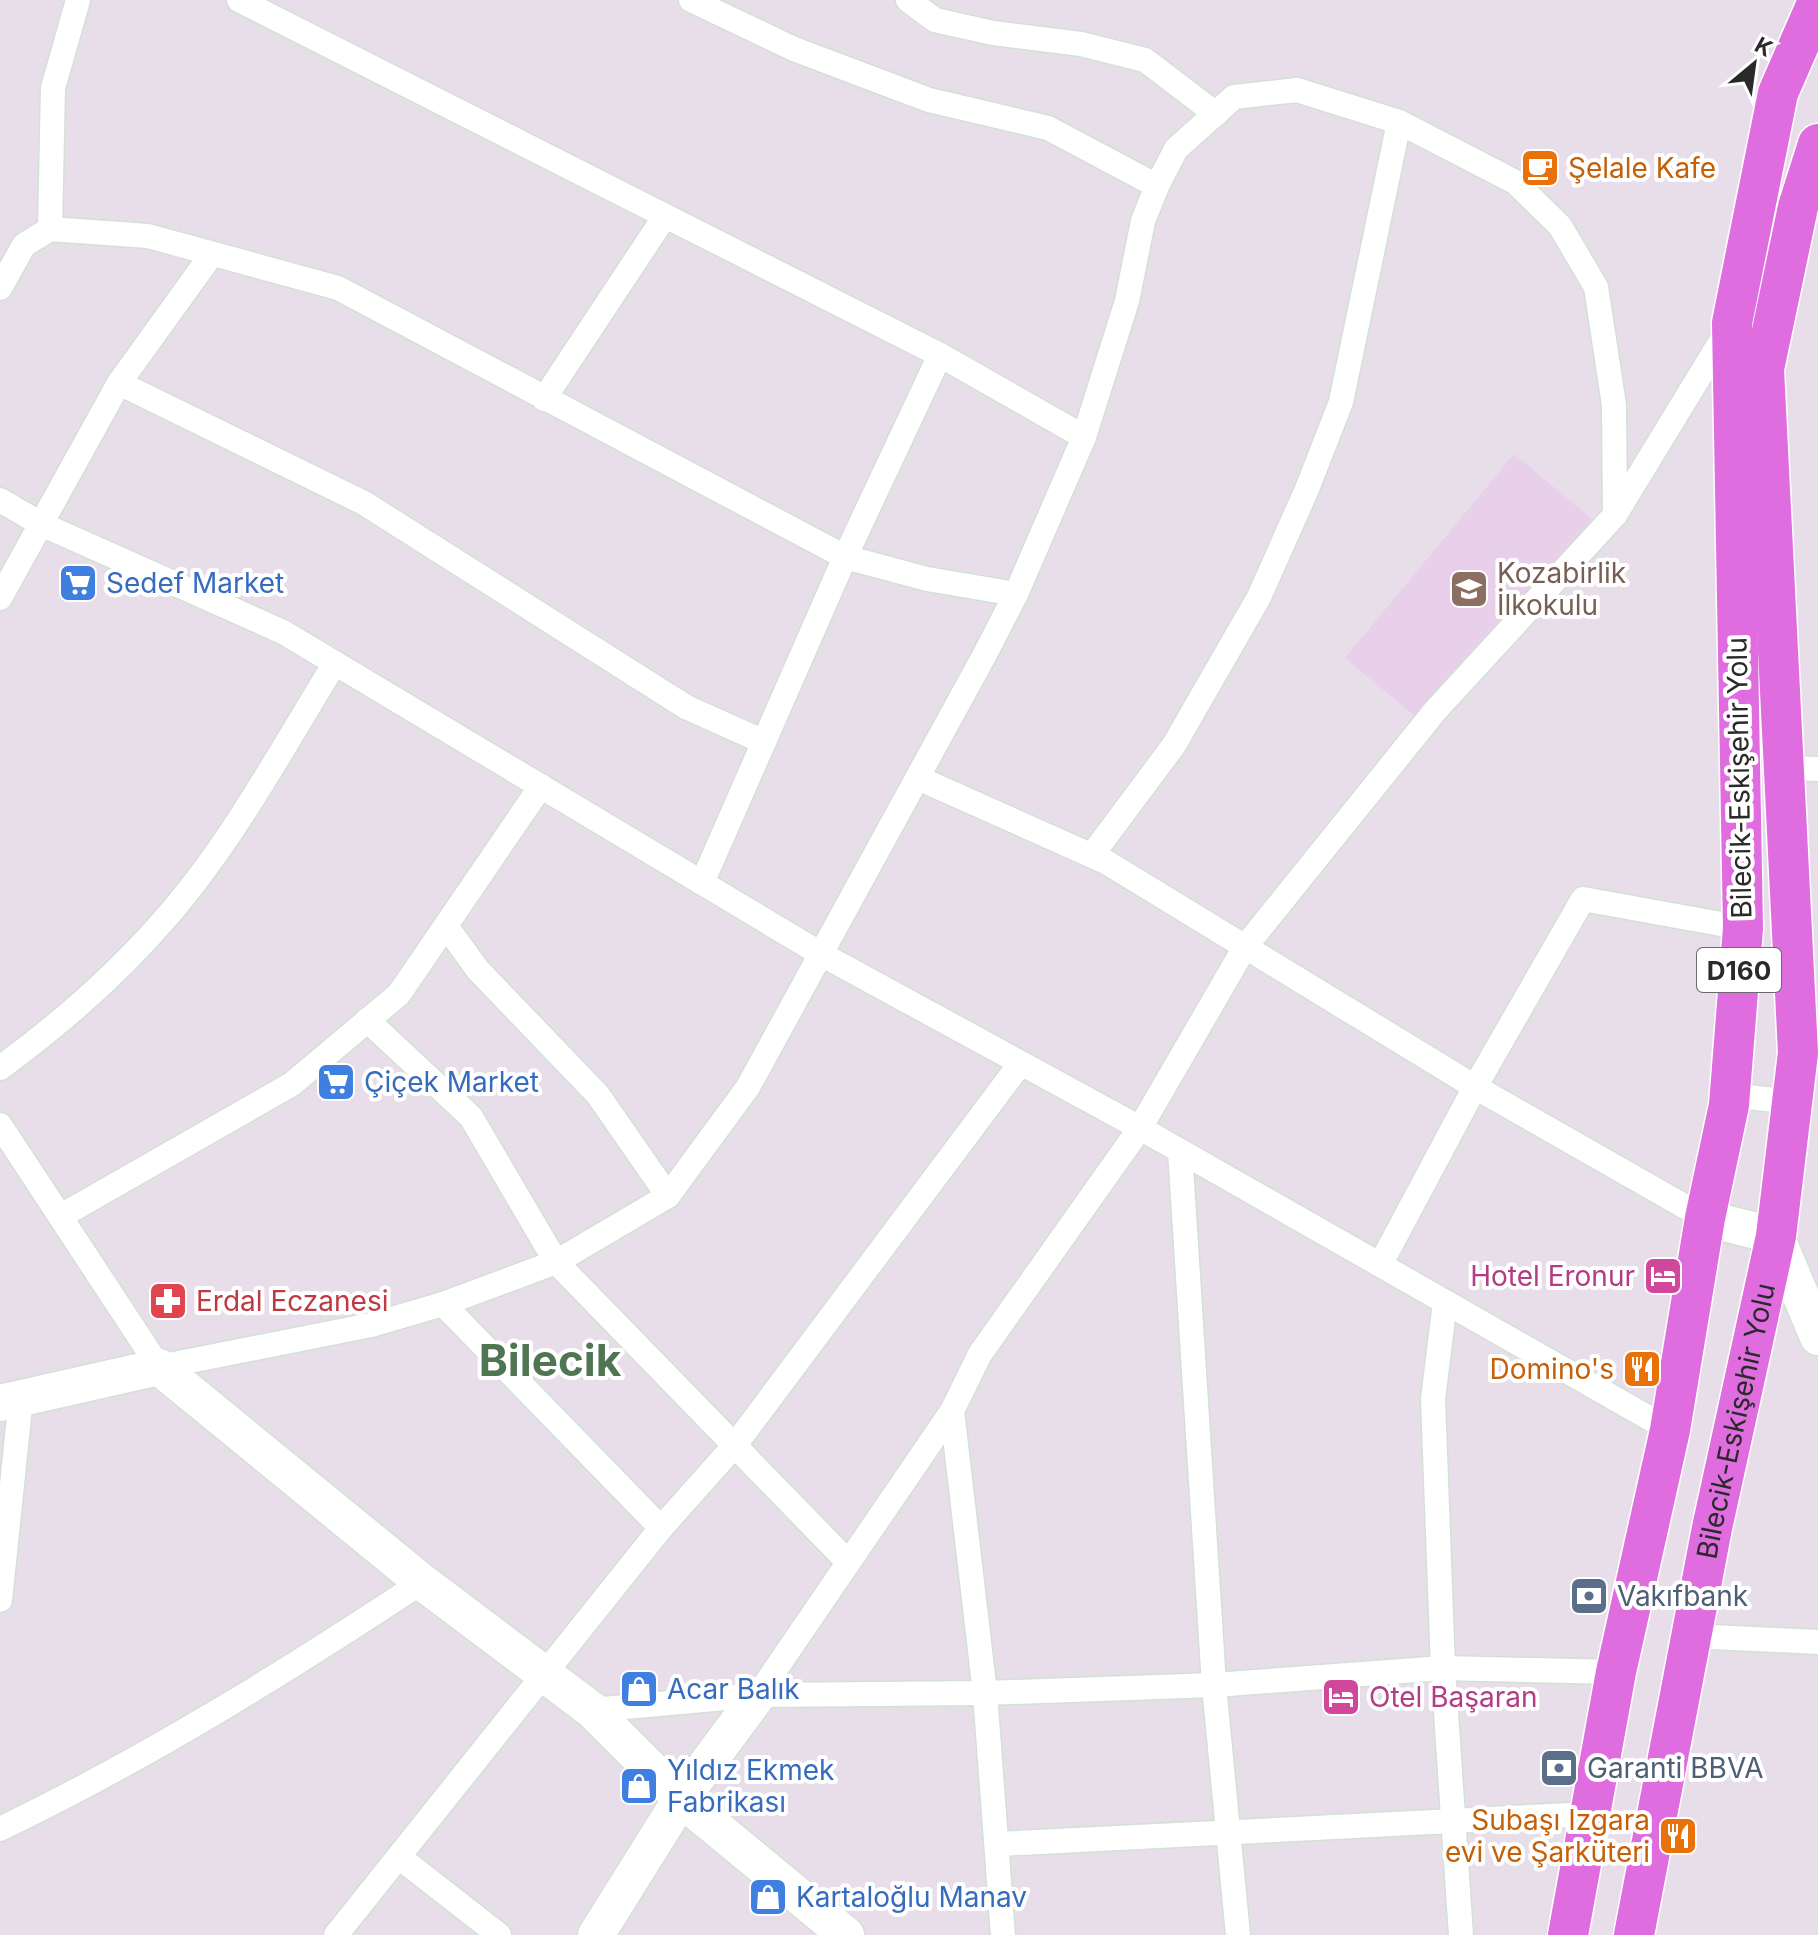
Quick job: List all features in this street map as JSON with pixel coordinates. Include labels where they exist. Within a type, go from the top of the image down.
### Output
[{"type":"main road","name":"Bilecik-Eskişehir Yolu","points":[[1568,1935],[1616,1672],[1670,1430],[1729,1095],[1743,928],[1732,323],[1778,93],[1818,1]]},
{"type":"main road","name":"Bilecik-Eskişehir Yolu","points":[[1634,1935],[1691,1636],[1776,1236],[1793,1102],[1798,1053],[1800,769],[1764,369],[1798,207],[1818,144]]},
{"type":"street","points":[[50,229],[53,88],[78,0]]},
{"type":"street","points":[[239,0],[940,355],[1084,437]]},
{"type":"street","points":[[691,0],[794,49],[929,100],[1048,128],[1157,186]]},
{"type":"street","points":[[908,0],[935,20],[993,33],[1081,44],[1145,60],[1216,114]]},
{"type":"street","points":[[0,1600],[10,1401],[159,1367],[371,1325],[443,1304],[556,1262],[668,1196],[748,1087],[1016,594],[1084,437],[1127,301],[1143,221],[1157,186],[1176,149],[1234,97],[1297,90],[1399,122],[1515,182],[1560,226],[1596,287],[1614,405],[1615,515]]},
{"type":"street","points":[[1092,855],[1174,745],[1259,597],[1307,489],[1341,402],[1399,122]]},
{"type":"street","points":[[544,399],[665,216]]},
{"type":"street","points":[[0,288],[24,245],[50,229],[148,236],[338,288],[845,557],[927,579],[1016,594]]},
{"type":"street","points":[[0,598],[119,383],[212,254]]},
{"type":"street","points":[[596,1935],[681,1799],[758,1695],[952,1411],[980,1354],[1140,1128],[1245,947],[1435,711],[1615,515],[1732,323]]},
{"type":"street","points":[[702,883],[845,557],[940,355]]},
{"type":"street","points":[[119,383],[364,503],[686,707],[764,742]]},
{"type":"street","points":[[0,500],[41,524],[283,632],[821,954],[1140,1128],[1670,1430]]},
{"type":"street","points":[[0,1068],[50,1031],[111,978],[172,911],[234,827],[335,663]]},
{"type":"street","points":[[918,778],[1092,855],[1475,1087],[1705,1218],[1776,1236],[1818,1337]]},
{"type":"street","points":[[61,1216],[292,1084],[399,994],[541,786]]},
{"type":"street","points":[[1380,1265],[1475,1087],[1583,899],[1743,928]]},
{"type":"street","points":[[446,926],[478,970],[598,1095],[668,1196]]},
{"type":"street","points":[[367,1020],[471,1117],[556,1262],[847,1561]]},
{"type":"street","points":[[336,1935],[661,1528],[735,1445],[1020,1064]]},
{"type":"street","points":[[1729,1095],[1793,1102]]},
{"type":"street","points":[[0,1125],[159,1367],[422,1582],[592,1710],[681,1799],[846,1935]]},
{"type":"street","points":[[1180,1151],[1214,1685],[1238,1935]]},
{"type":"street","points":[[1445,1302],[1433,1399],[1443,1668],[1461,1935]]},
{"type":"street","points":[[443,1304],[661,1528]]},
{"type":"street","points":[[952,1411],[985,1693],[999,1844],[1003,1935]]},
{"type":"street","points":[[0,1829],[60,1800],[254,1692],[422,1582]]},
{"type":"street","points":[[1691,1636],[1818,1642]]},
{"type":"street","points":[[592,1710],[758,1695],[985,1693],[1214,1685],[1443,1668],[1616,1672]]},
{"type":"street","points":[[999,1844],[1590,1814]]},
{"type":"street","points":[[399,1857],[499,1935]]},
{"type":"shaded area","name":"Kozabirlik İlkokulu","points":[[1514,454],[1592,519],[1423,723],[1345,658]]},
{"type":"place","name":"Şelale Kafe","points":[[1540,168]]},
{"type":"place","name":"Sedef Market","points":[[78,583]]},
{"type":"place","name":"Kozabirlik İlkokulu","points":[[1469,589]]},
{"type":"place","name":"Çiçek Market","points":[[336,1082]]},
{"type":"place","name":"Hotel Eronur","points":[[1663,1276]]},
{"type":"place","name":"Erdal Eczanesi","points":[[168,1301]]},
{"type":"place","name":"Domino's","points":[[1642,1369]]},
{"type":"place","name":"Vakıfbank","points":[[1589,1596]]},
{"type":"place","name":"Acar Balık","points":[[639,1689]]},
{"type":"place","name":"Otel Başaran","points":[[1341,1697]]},
{"type":"place","name":"Garanti BBVA","points":[[1559,1768]]},
{"type":"place","name":"Yıldız Ekmek Fabrikası","points":[[639,1786]]},
{"type":"place","name":"Subaşı Izgara evi ve Şarküteri","points":[[1678,1836]]},
{"type":"place","name":"Kartaloğlu Manav","points":[[768,1897]]},
{"type":"district","name":"Bilecik","points":[[550,1360]]}]
